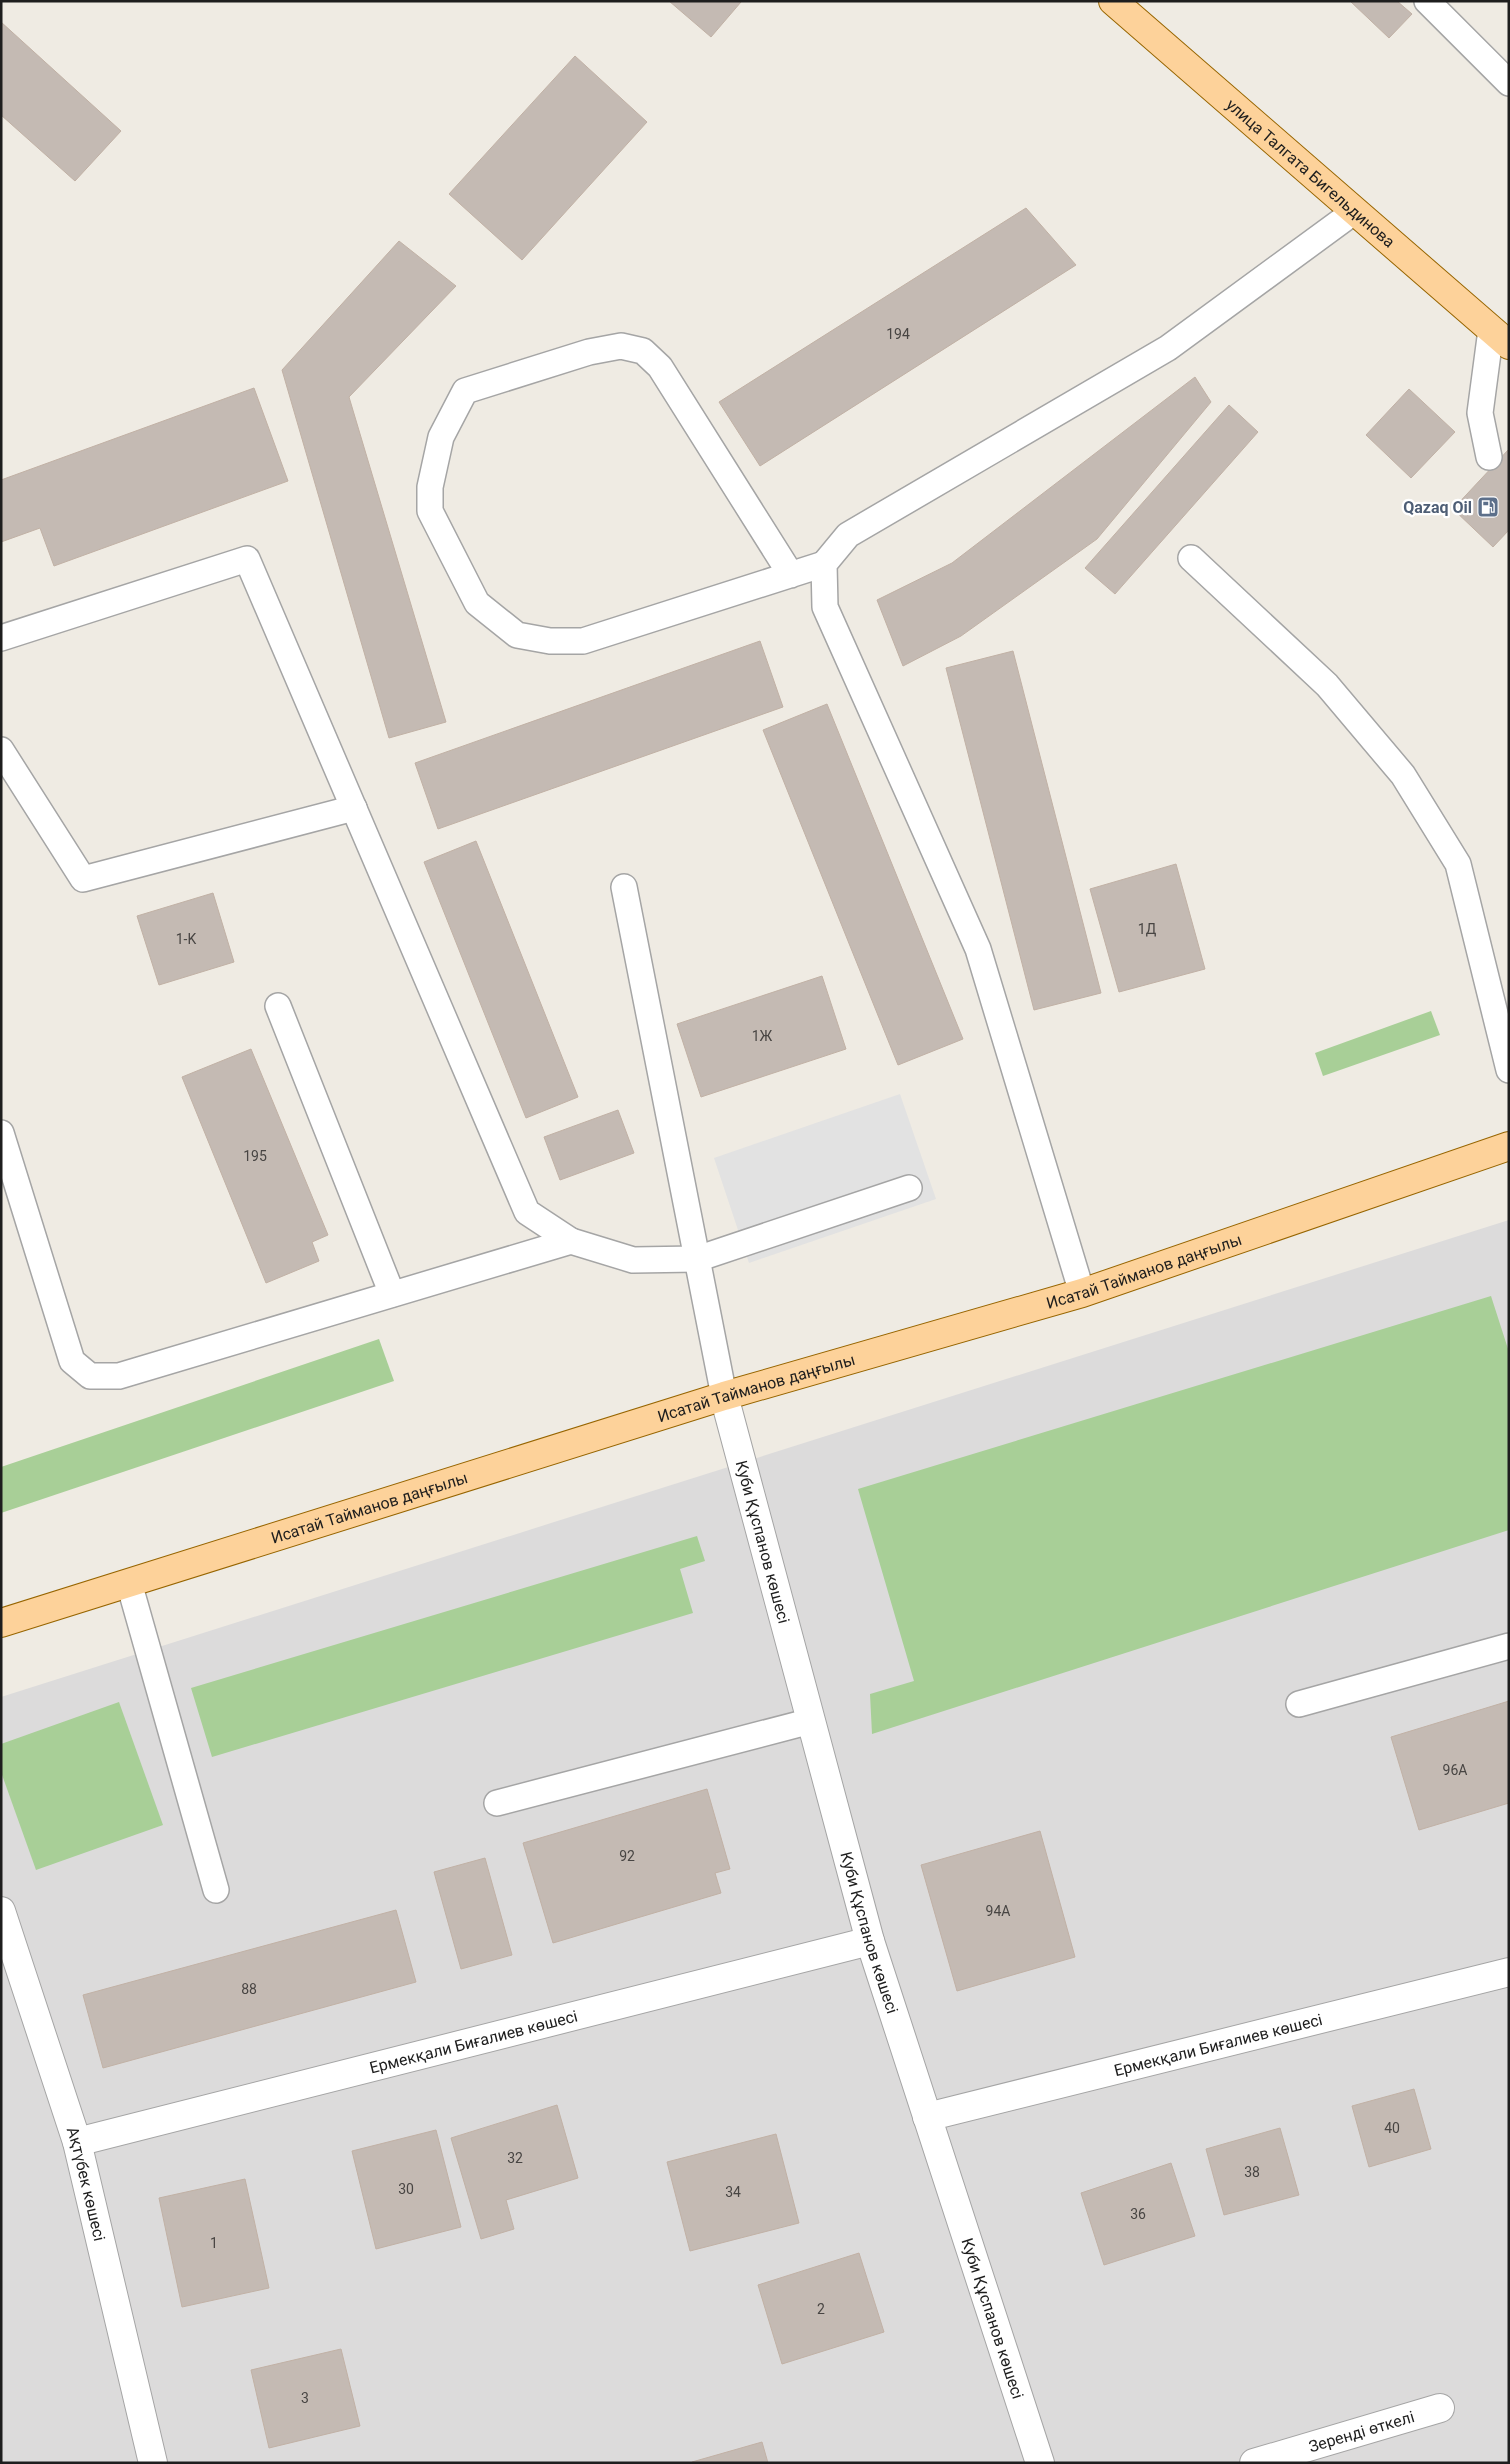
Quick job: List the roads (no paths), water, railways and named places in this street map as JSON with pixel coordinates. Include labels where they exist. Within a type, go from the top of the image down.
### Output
[{"type":"main road","name":"улица Талгата Бигельдинова","points":[[1113,1],[1500,337]]},
{"type":"main road","name":"Исатай Тайманов даңғылы","points":[[1,1623],[724,1396],[1082,1293],[1509,1146]]},
{"type":"street","name":"Куби Құспанов көшесi","points":[[724,1396],[870,1941],[1040,2463]]},
{"type":"street","name":"Ақтүбек көшесi","points":[[1,1911],[77,2142],[153,2463]]},
{"type":"street","name":"Ермекқали Биғалиев көшесі","points":[[77,2142],[870,1941]]},
{"type":"street","name":"Ермекқали Биғалиев көшесі","points":[[927,2117],[1509,1972]]},
{"type":"street","name":"Зеренді өткелі","points":[[1254,2463],[1440,2408]]},
{"type":"lane","points":[[1427,1],[1509,83]]},
{"type":"lane","points":[[791,575],[660,366],[643,351],[621,346],[589,352],[465,391],[441,437],[430,487],[430,511],[477,603],[517,635],[550,641],[583,641],[791,575],[824,564],[848,535],[1168,348],[1355,212]]},
{"type":"lane","points":[[1489,457],[1480,413],[1500,337]]},
{"type":"lane","points":[[1191,558],[1327,685],[1403,775],[1458,864],[1509,1070]]},
{"type":"lane","points":[[1,638],[247,559],[527,1212],[571,1241],[633,1260],[697,1259],[909,1188]]},
{"type":"lane","points":[[824,564],[825,607],[978,949],[1082,1293]]},
{"type":"lane","points":[[1,750],[83,879],[354,808]]},
{"type":"lane","points":[[624,887],[724,1396]]},
{"type":"lane","points":[[278,1006],[392,1294]]},
{"type":"lane","points":[[1,1133],[72,1361],[90,1376],[119,1376],[571,1241]]},
{"type":"lane","points":[[129,1583],[216,1890]]},
{"type":"lane","points":[[1299,1704],[1509,1646]]},
{"type":"lane","points":[[497,1803],[811,1721]]},
{"type":"place","name":"Qazaq Oil","points":[[1488,507]]}]
